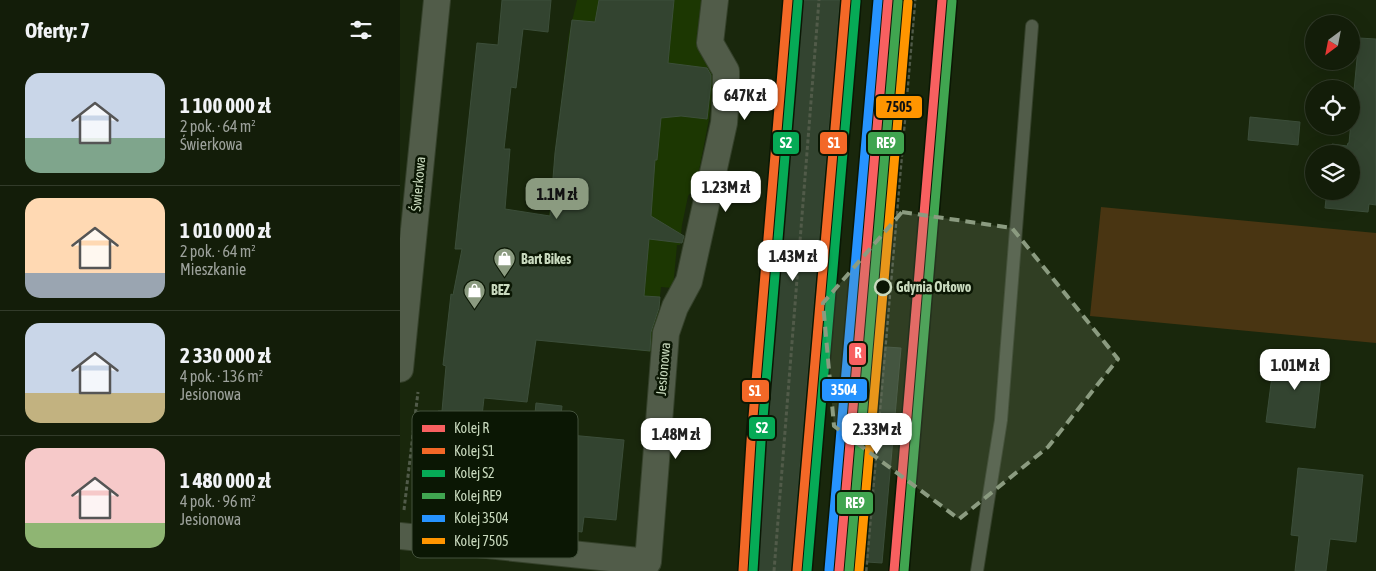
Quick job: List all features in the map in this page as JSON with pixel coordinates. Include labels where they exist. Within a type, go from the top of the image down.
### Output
[{"type":"street","name":"Świerkowa","points":[[400,368],[410,156],[437,0]]},
{"type":"street","name":"Jesionowa","points":[[578,555],[648,562],[666,332],[675,308],[689,281],[724,123],[726,71],[710,43],[715,0]]},
{"type":"lane","points":[[977,571],[1001,420],[1032,26]]},
{"type":"path","points":[[774,571],[819,0]]},
{"type":"path","points":[[866,571],[915,0]]},
{"type":"highlighted area","points":[[902,212],[1012,228],[1065,291],[1118,359],[1048,447],[959,519],[834,426],[823,303]]},
{"type":"shaded area","points":[[577,0],[721,0],[709,119],[696,186],[688,196],[680,245],[677,245],[673,288],[661,287],[654,352],[562,342],[545,252],[569,34]]},
{"type":"shaded area","points":[[1101,207],[1376,233],[1376,343],[1090,316]]},
{"type":"building","points":[[502,0],[551,0],[548,32],[523,29],[516,88],[511,87],[504,149],[510,149],[505,209],[550,216],[555,153],[572,20],[595,22],[599,0],[674,0],[668,63],[707,68],[711,75],[711,84],[707,119],[681,116],[661,118],[657,160],[655,160],[651,216],[684,236],[682,243],[649,239],[644,296],[660,297],[659,308],[651,332],[650,351],[536,340],[527,402],[484,398],[483,411],[442,411],[446,366],[443,365],[451,294],[453,295],[462,249],[455,249],[477,43],[498,45]]},
{"type":"building","points":[[795,0],[840,0],[791,571],[751,571],[757,441]]},
{"type":"building","points":[[1360,38],[1376,39],[1376,205],[1369,204],[1368,212],[1325,208],[1326,200],[1360,200],[1360,145],[1347,145],[1350,135],[1360,135],[1360,80],[1355,80],[1356,70],[1360,70]]},
{"type":"building","points":[[1250,117],[1300,122],[1298,145],[1248,140]]},
{"type":"building","points":[[872,346],[901,348],[882,563],[852,561]]},
{"type":"building","points":[[1275,353],[1323,359],[1315,428],[1266,422]]},
{"type":"building","points":[[536,403],[562,406],[561,411],[535,411]]},
{"type":"building","points":[[578,436],[624,440],[616,520],[584,517],[582,532],[578,531]]},
{"type":"building","points":[[1298,468],[1363,475],[1356,542],[1330,539],[1326,571],[1295,571],[1299,536],[1291,535]]},
{"type":"rail line","name":"S1","points":[[743,571],[751,441],[788,0]]},
{"type":"rail line","name":"S1","points":[[797,571],[846,0]]},
{"type":"rail line","name":"3504","points":[[829,570],[878,0]]},
{"type":"rail line","name":"R","points":[[839,571],[888,0]]},
{"type":"rail line","name":"R","points":[[894,571],[942,0]]},
{"type":"rail line","name":"S2","points":[[753,571],[761,442],[798,1]]},
{"type":"rail line","name":"S2","points":[[807,571],[856,1]]},
{"type":"rail line","name":"RE9","points":[[849,571],[898,1]]},
{"type":"rail line","name":"RE9","points":[[904,571],[952,1]]},
{"type":"rail line","name":"7505","points":[[859,571],[908,2]]},
{"type":"place","name":"Bart Bikes","points":[[505,278]]},
{"type":"place","name":"Gdynia Orłowo","points":[[883,287]]},
{"type":"place","name":"BEZ","points":[[475,309]]}]
